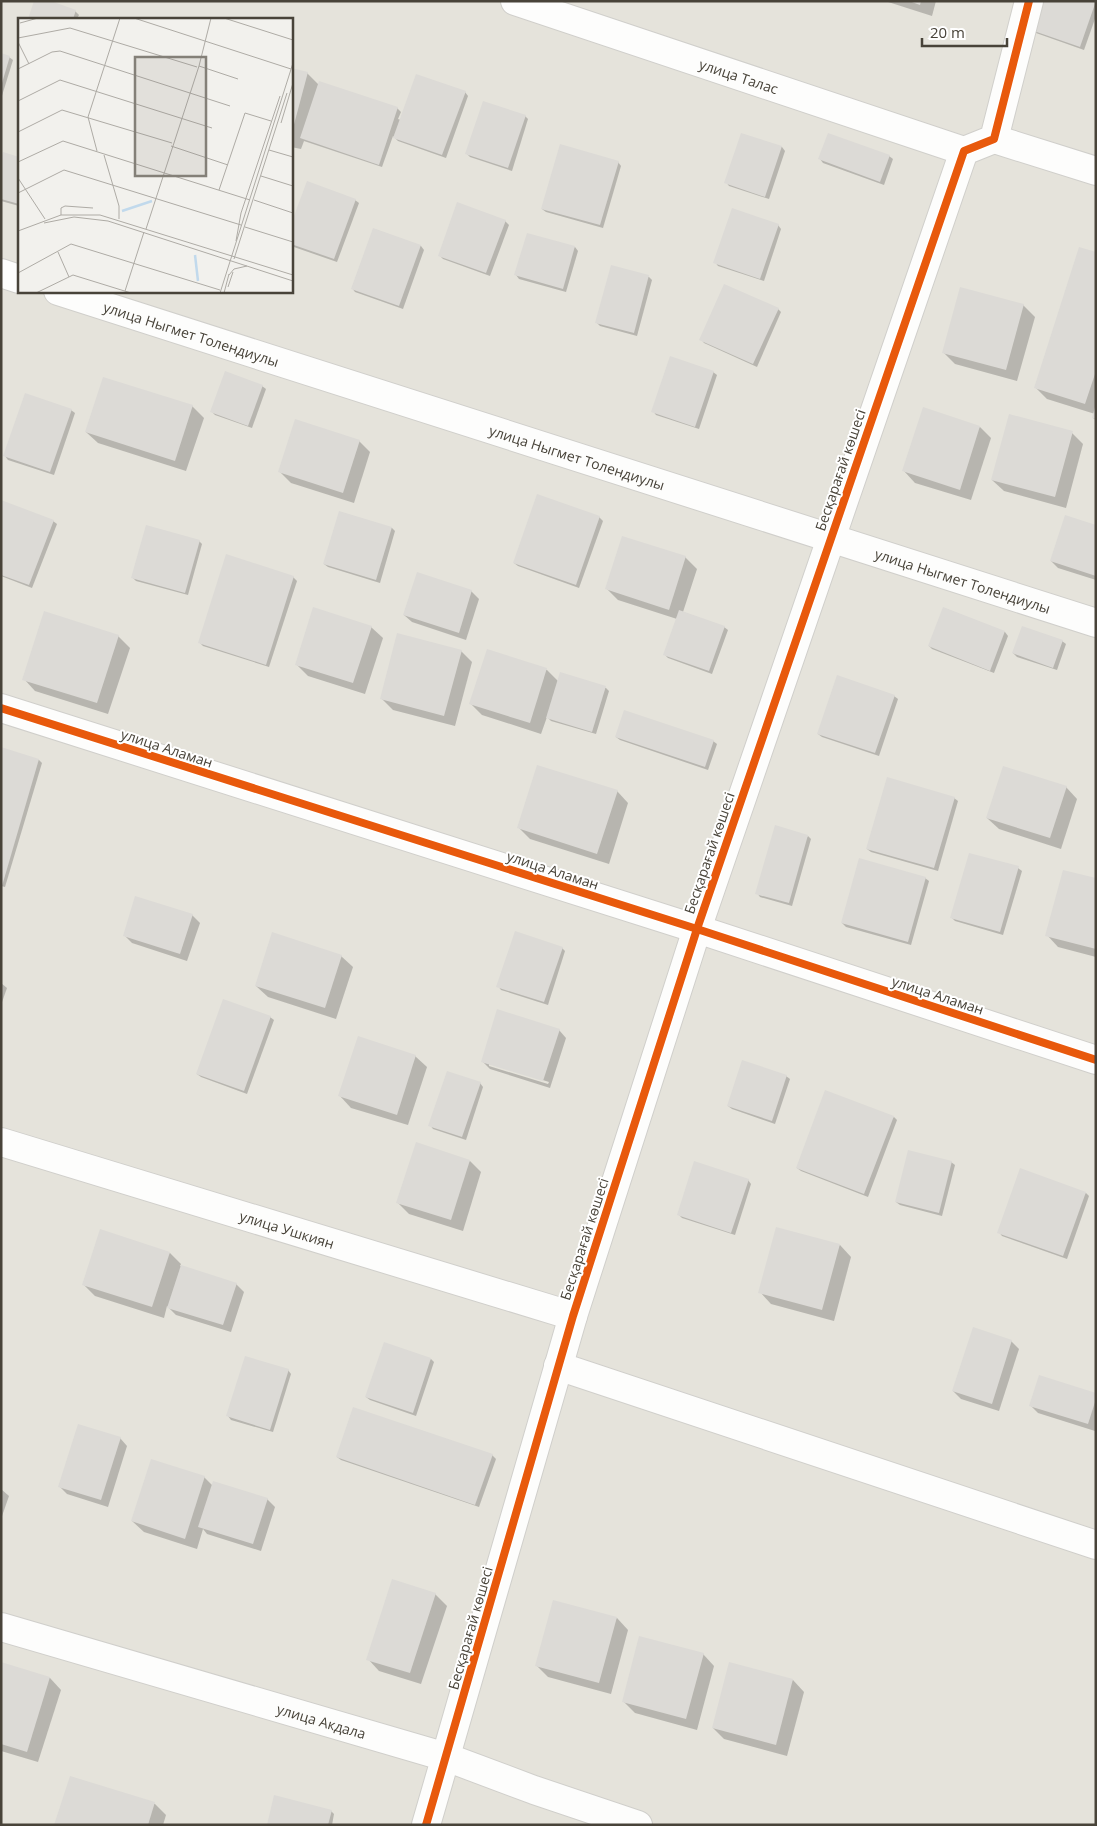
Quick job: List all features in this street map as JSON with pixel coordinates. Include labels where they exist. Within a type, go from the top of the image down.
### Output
[{"type":"street","name":"улица Талас","points":[[515,1],[964,150]]},
{"type":"street","points":[[994,139],[1029,1]]},
{"type":"street","points":[[964,150],[994,139],[1096,171]]},
{"type":"street","name":"Бесқарағай көшесі","points":[[426,1825],[573,1316],[696,929],[964,150]]},
{"type":"street","points":[[1,273],[18,279]]},
{"type":"street","name":"улица Ныгмет Толендиулы","points":[[61,292],[1096,623]]},
{"type":"street","name":"улица Аламан","points":[[1,708],[696,929],[1096,1060]]},
{"type":"street","name":"улица Ушкиян","points":[[1,1142],[573,1316]]},
{"type":"street","points":[[558,1366],[1096,1545]]},
{"type":"street","name":"улица Акдала","points":[[1,1627],[446,1757],[534,1790],[638,1825]]},
{"type":"shaded area","points":[[1,1],[1096,1],[1096,1825],[1,1825]]},
{"type":"building","points":[[34,1],[51,1],[76,10],[73,18],[28,18]]},
{"type":"building","points":[[909,1],[921,1],[920,5]]},
{"type":"building","points":[[1041,1],[1096,1],[1080,47],[1031,30]]},
{"type":"building","points":[[1,53],[10,56],[2,83],[1,83]]},
{"type":"building","points":[[292,68],[308,72],[292,132]]},
{"type":"building","points":[[416,74],[466,91],[442,155],[393,138]]},
{"type":"building","points":[[319,81],[398,107],[379,165],[300,138]]},
{"type":"building","points":[[483,101],[526,115],[508,168],[465,154]]},
{"type":"building","points":[[741,133],[782,146],[765,197],[724,183]]},
{"type":"building","points":[[828,133],[890,155],[880,182],[818,159]]},
{"type":"building","points":[[560,144],[619,161],[600,225],[541,209]]},
{"type":"building","points":[[3,152],[18,157],[18,204],[1,199],[1,159]]},
{"type":"building","points":[[307,181],[356,199],[334,259],[292,244],[292,221]]},
{"type":"building","points":[[457,202],[506,220],[486,273],[438,256]]},
{"type":"building","points":[[732,208],[779,224],[760,279],[713,263]]},
{"type":"building","points":[[373,228],[421,245],[399,306],[351,289]]},
{"type":"building","points":[[527,233],[575,246],[563,289],[514,275]]},
{"type":"building","points":[[1079,247],[1096,252],[1096,371],[1085,404],[1034,388]]},
{"type":"building","points":[[611,265],[649,275],[634,333],[595,323]]},
{"type":"building","points":[[724,284],[779,308],[753,364],[699,340]]},
{"type":"building","points":[[960,287],[1024,304],[1006,370],[942,353]]},
{"type":"building","points":[[670,356],[714,371],[695,427],[651,412]]},
{"type":"building","points":[[225,371],[263,385],[248,426],[210,412]]},
{"type":"building","points":[[103,377],[193,405],[175,461],[85,432]]},
{"type":"building","points":[[25,393],[72,409],[50,472],[3,456]]},
{"type":"building","points":[[923,407],[980,426],[960,490],[902,471]]},
{"type":"building","points":[[1096,407],[1096,419],[1092,418]]},
{"type":"building","points":[[1009,414],[1073,431],[1055,497],[991,480]]},
{"type":"building","points":[[295,419],[360,440],[343,493],[278,472]]},
{"type":"building","points":[[537,494],[600,516],[576,585],[513,563]]},
{"type":"building","points":[[1,500],[54,520],[29,585],[1,575]]},
{"type":"building","points":[[339,511],[392,527],[376,580],[323,564]]},
{"type":"building","points":[[1065,515],[1096,525],[1096,576],[1050,561]]},
{"type":"building","points":[[146,525],[200,540],[185,593],[131,578]]},
{"type":"building","points":[[622,536],[686,556],[669,610],[605,589]]},
{"type":"building","points":[[226,554],[294,576],[266,665],[198,643]]},
{"type":"building","points":[[417,572],[472,590],[459,633],[403,615]]},
{"type":"building","points":[[313,607],[372,626],[353,683],[295,665]]},
{"type":"building","points":[[943,607],[1005,631],[990,671],[928,646]]},
{"type":"building","points":[[679,610],[725,626],[709,671],[663,655]]},
{"type":"building","points":[[44,611],[119,635],[97,703],[22,680]]},
{"type":"building","points":[[1022,626],[1063,640],[1053,668],[1012,653]]},
{"type":"building","points":[[397,633],[462,650],[444,716],[380,699]]},
{"type":"building","points":[[487,649],[547,668],[530,723],[469,704]]},
{"type":"building","points":[[560,672],[606,686],[592,732],[546,718]]},
{"type":"building","points":[[837,675],[895,695],[875,753],[817,734]]},
{"type":"building","points":[[624,710],[714,740],[705,767],[615,737]]},
{"type":"building","points":[[1,747],[39,759],[2,886],[1,886]]},
{"type":"building","points":[[537,765],[618,790],[597,854],[517,828]]},
{"type":"building","points":[[1003,766],[1067,786],[1050,838],[986,818]]},
{"type":"building","points":[[887,777],[955,797],[934,868],[866,849]]},
{"type":"building","points":[[775,825],[808,835],[789,903],[755,894]]},
{"type":"building","points":[[969,853],[1019,866],[1000,932],[950,918]]},
{"type":"building","points":[[859,858],[926,877],[908,942],[841,923]]},
{"type":"building","points":[[1063,870],[1096,878],[1096,949],[1045,936]]},
{"type":"building","points":[[135,896],[193,914],[180,954],[123,936]]},
{"type":"building","points":[[515,931],[563,947],[544,1002],[496,987]]},
{"type":"building","points":[[272,932],[342,955],[325,1008],[255,986]]},
{"type":"building","points":[[223,999],[271,1016],[244,1091],[196,1074]]},
{"type":"building","points":[[497,1009],[560,1029],[543,1081],[481,1062]]},
{"type":"building","points":[[358,1036],[416,1055],[397,1115],[338,1096]]},
{"type":"building","points":[[742,1060],[787,1075],[772,1121],[727,1106]]},
{"type":"building","points":[[447,1071],[481,1082],[462,1137],[428,1126]]},
{"type":"building","points":[[825,1090],[894,1116],[864,1194],[796,1168]]},
{"type":"building","points":[[416,1142],[470,1160],[451,1220],[396,1203]]},
{"type":"building","points":[[908,1150],[952,1161],[939,1213],[895,1202]]},
{"type":"building","points":[[694,1161],[749,1179],[731,1233],[677,1215]]},
{"type":"building","points":[[1020,1168],[1086,1192],[1063,1256],[997,1233]]},
{"type":"building","points":[[776,1227],[840,1244],[822,1310],[758,1293]]},
{"type":"building","points":[[100,1229],[170,1252],[152,1307],[82,1285]]},
{"type":"building","points":[[181,1265],[237,1283],[223,1325],[167,1308]]},
{"type":"building","points":[[973,1327],[1012,1340],[992,1404],[952,1391]]},
{"type":"building","points":[[384,1342],[431,1358],[413,1413],[365,1397]]},
{"type":"building","points":[[245,1356],[289,1369],[270,1430],[226,1416]]},
{"type":"building","points":[[1039,1375],[1096,1393],[1088,1424],[1029,1406]]},
{"type":"building","points":[[353,1407],[493,1454],[475,1505],[336,1457]]},
{"type":"building","points":[[78,1424],[121,1437],[101,1500],[58,1487]]},
{"type":"building","points":[[151,1459],[205,1476],[185,1539],[131,1521]]},
{"type":"building","points":[[213,1481],[268,1498],[253,1544],[198,1527]]},
{"type":"building","points":[[392,1579],[436,1593],[410,1673],[366,1660]]},
{"type":"building","points":[[553,1600],[617,1617],[599,1683],[535,1666]]},
{"type":"building","points":[[639,1636],[704,1653],[686,1719],[622,1702]]},
{"type":"building","points":[[1,1662],[50,1677],[27,1752],[1,1744]]},
{"type":"building","points":[[729,1662],[793,1679],[776,1745],[712,1728]]},
{"type":"building","points":[[70,1776],[155,1802],[148,1825],[54,1825]]},
{"type":"building","points":[[274,1795],[332,1810],[328,1825],[267,1825]]},
{"type":"cycle path","points":[[426,1825],[573,1316],[697,929],[964,151],[994,139],[1029,1]]},
{"type":"cycle path","points":[[1,708],[697,929],[1096,1060]]}]
